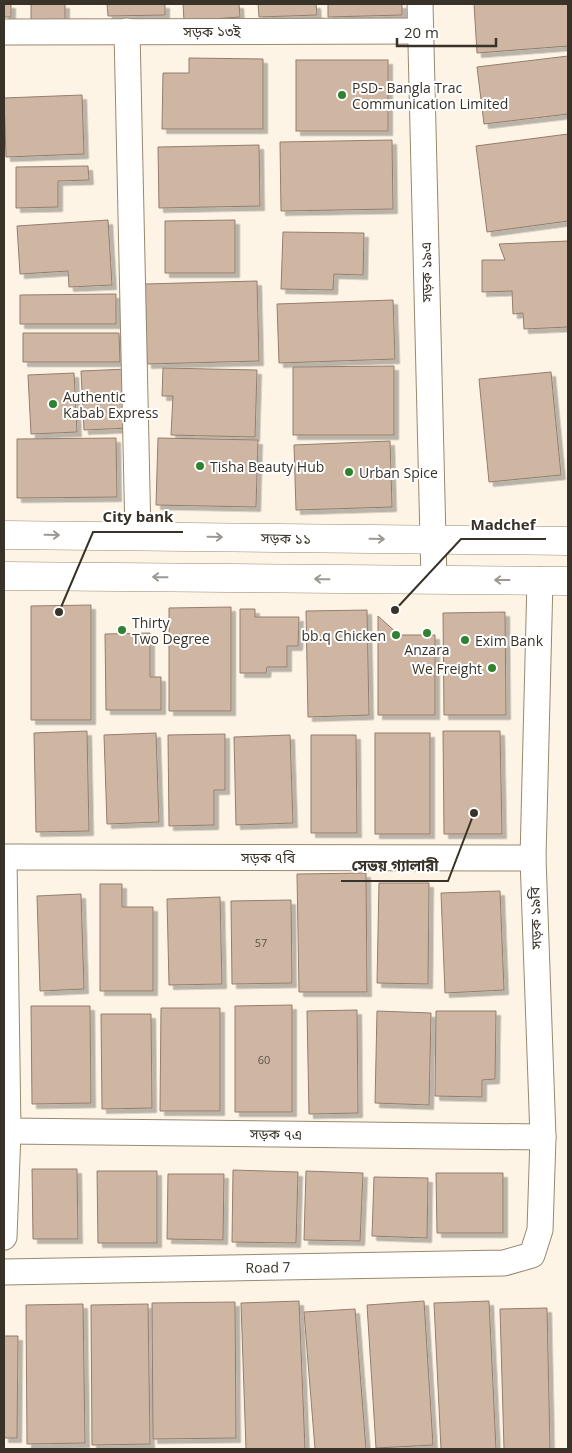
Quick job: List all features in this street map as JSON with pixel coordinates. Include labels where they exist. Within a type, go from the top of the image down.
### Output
[{"type":"main road","name":"সড়ক ১১","points":[[4,535],[568,541]]},
{"type":"main road","points":[[4,576],[568,581]]},
{"type":"street","name":"সড়ক ১৯এ","points":[[420,4],[434,580]]},
{"type":"street","points":[[127,31],[138,536]]},
{"type":"street","name":"সড়ক ১৩ই","points":[[4,32],[421,31]]},
{"type":"street","name":"সড়ক ১৯বি","points":[[532,1255],[540,1230],[543,1137],[532,858],[540,580]]},
{"type":"street","points":[[4,858],[8,1131],[4,1237]]},
{"type":"street","name":"সড়ক ৭বি","points":[[4,858],[532,858]]},
{"type":"street","name":"সড়ক ৭এ","points":[[8,1131],[543,1137]]},
{"type":"street","name":"Road 7","points":[[4,1272],[504,1262],[532,1255]]},
{"type":"building","points":[[4,4],[11,4],[11,17],[4,17]]},
{"type":"building","points":[[31,4],[65,4],[65,21],[31,22]]},
{"type":"building","points":[[107,4],[165,4],[165,15],[108,16]]},
{"type":"building","points":[[183,4],[239,4],[240,17],[184,21]]},
{"type":"building","points":[[258,4],[316,4],[317,15],[259,17]]},
{"type":"building","points":[[328,4],[402,4],[402,15],[328,17]]},
{"type":"building","points":[[474,4],[568,4],[568,46],[477,53]]},
{"type":"building","points":[[568,56],[568,114],[484,124],[477,67]]},
{"type":"building","points":[[189,58],[263,59],[263,129],[162,129],[163,73],[189,73]]},
{"type":"building","name":"PSD- Bangla Trac Communication Limited","points":[[296,60],[388,60],[388,131],[296,131]]},
{"type":"building","points":[[82,95],[84,154],[6,157],[4,98]]},
{"type":"building","points":[[568,134],[568,221],[487,232],[476,146]]},
{"type":"building","points":[[392,140],[393,209],[281,211],[280,142]]},
{"type":"building","points":[[259,145],[260,206],[159,208],[158,147]]},
{"type":"building","points":[[88,166],[89,180],[58,181],[58,207],[16,208],[16,167]]},
{"type":"building","points":[[108,220],[112,285],[69,287],[68,271],[20,274],[17,226]]},
{"type":"building","points":[[235,220],[235,273],[165,273],[165,221]]},
{"type":"building","points":[[283,232],[364,233],[363,275],[334,274],[333,290],[281,289]]},
{"type":"building","points":[[568,241],[568,327],[524,329],[523,313],[513,314],[512,291],[482,292],[482,260],[505,260],[499,244]]},
{"type":"building","points":[[257,281],[259,361],[147,364],[145,284]]},
{"type":"building","points":[[116,294],[116,324],[20,324],[20,295]]},
{"type":"building","points":[[393,300],[395,359],[279,363],[277,304]]},
{"type":"building","points":[[23,333],[119,333],[120,362],[23,362]]},
{"type":"building","points":[[394,366],[394,435],[293,435],[293,367]]},
{"type":"building","points":[[163,368],[257,370],[255,437],[171,435],[173,396],[162,396]]},
{"type":"building","name":"Authentic Kabab Express","points":[[128,369],[130,428],[84,430],[81,371]]},
{"type":"building","points":[[551,372],[561,475],[489,482],[479,379]]},
{"type":"building","name":"Authentic Kabab Express","points":[[74,373],[77,432],[31,434],[28,375]]},
{"type":"building","points":[[116,438],[117,497],[17,498],[17,439]]},
{"type":"building","points":[[158,438],[258,440],[256,507],[156,505]]},
{"type":"building","points":[[390,441],[392,507],[296,510],[294,445]]},
{"type":"building","points":[[91,605],[91,720],[31,720],[31,606]]},
{"type":"building","points":[[231,607],[231,711],[169,711],[169,608]]},
{"type":"building","points":[[240,609],[255,609],[255,617],[299,617],[298,646],[287,646],[287,667],[267,667],[266,673],[240,673]]},
{"type":"building","points":[[367,610],[369,715],[308,717],[306,611]]},
{"type":"building","points":[[505,612],[506,715],[444,715],[443,613]]},
{"type":"building","points":[[378,616],[399,635],[435,635],[435,715],[378,715]]},
{"type":"building","points":[[150,633],[150,677],[161,677],[161,710],[106,710],[105,634]]},
{"type":"building","points":[[87,731],[89,831],[36,832],[34,733]]},
{"type":"building","points":[[443,731],[500,731],[502,834],[444,834]]},
{"type":"building","points":[[156,733],[159,822],[107,824],[104,735]]},
{"type":"building","points":[[375,733],[430,733],[430,834],[375,834]]},
{"type":"building","points":[[225,734],[225,790],[214,790],[214,825],[169,826],[168,735]]},
{"type":"building","points":[[290,735],[293,823],[236,825],[234,737]]},
{"type":"building","points":[[311,735],[356,735],[357,833],[311,833]]},
{"type":"building","points":[[366,873],[367,992],[299,992],[297,874]]},
{"type":"building","points":[[379,883],[429,883],[428,984],[377,983]]},
{"type":"building","points":[[100,884],[122,884],[122,907],[153,907],[153,991],[100,991]]},
{"type":"building","points":[[500,891],[504,990],[445,993],[441,893]]},
{"type":"building","points":[[81,894],[84,989],[40,991],[37,896]]},
{"type":"building","points":[[220,897],[222,984],[169,985],[167,899]]},
{"type":"building","points":[[291,900],[292,983],[232,984],[231,901]]},
{"type":"building","points":[[292,1005],[292,1112],[235,1112],[235,1006]]},
{"type":"building","points":[[31,1006],[90,1006],[91,1103],[32,1104]]},
{"type":"building","points":[[161,1008],[220,1008],[220,1111],[160,1111]]},
{"type":"building","points":[[357,1010],[358,1113],[309,1114],[307,1011]]},
{"type":"building","points":[[377,1011],[431,1013],[429,1105],[375,1103]]},
{"type":"building","points":[[436,1011],[496,1011],[495,1079],[482,1080],[482,1097],[435,1096]]},
{"type":"building","points":[[101,1014],[151,1014],[152,1108],[102,1109]]},
{"type":"building","points":[[32,1169],[77,1169],[78,1239],[33,1239]]},
{"type":"building","points":[[233,1170],[298,1172],[296,1243],[232,1242]]},
{"type":"building","points":[[97,1171],[157,1171],[157,1243],[98,1243]]},
{"type":"building","points":[[306,1171],[363,1173],[360,1241],[304,1240]]},
{"type":"building","points":[[436,1173],[503,1173],[503,1233],[437,1233]]},
{"type":"building","points":[[168,1174],[224,1174],[223,1240],[167,1239]]},
{"type":"building","points":[[374,1177],[428,1178],[427,1238],[372,1236]]},
{"type":"building","points":[[299,1301],[305,1449],[246,1449],[241,1303]]},
{"type":"building","points":[[424,1301],[433,1445],[376,1448],[367,1305]]},
{"type":"building","points":[[489,1301],[496,1449],[441,1449],[434,1303]]},
{"type":"building","points":[[235,1302],[236,1438],[153,1439],[152,1303]]},
{"type":"building","points":[[83,1304],[85,1443],[27,1444],[26,1305]]},
{"type":"building","points":[[148,1304],[150,1444],[92,1445],[91,1305]]},
{"type":"building","points":[[547,1308],[550,1449],[504,1449],[500,1309]]},
{"type":"building","points":[[355,1309],[366,1449],[315,1449],[304,1312]]},
{"type":"building","points":[[4,1336],[18,1336],[17,1438],[4,1438]]},
{"type":"place","name":"PSD- Bangla Trac Communication Limited","points":[[342,95]]},
{"type":"place","name":"Authentic Kabab Express","points":[[53,404]]},
{"type":"place","name":"Tisha Beauty Hub","points":[[200,466]]},
{"type":"place","name":"Urban Spice","points":[[349,472]]},
{"type":"place","name":"Madchef","points":[[395,610]]},
{"type":"place","name":"City bank","points":[[59,612]]},
{"type":"place","name":"Thirty Two Degree","points":[[122,630]]},
{"type":"place","name":"Anzara","points":[[427,633]]},
{"type":"place","name":"bb.q Chicken","points":[[396,635]]},
{"type":"place","name":"Exim Bank","points":[[465,640]]},
{"type":"place","name":"We Freight","points":[[492,668]]},
{"type":"place","name":"সেভয় গ্যালারী","points":[[474,813]]}]
